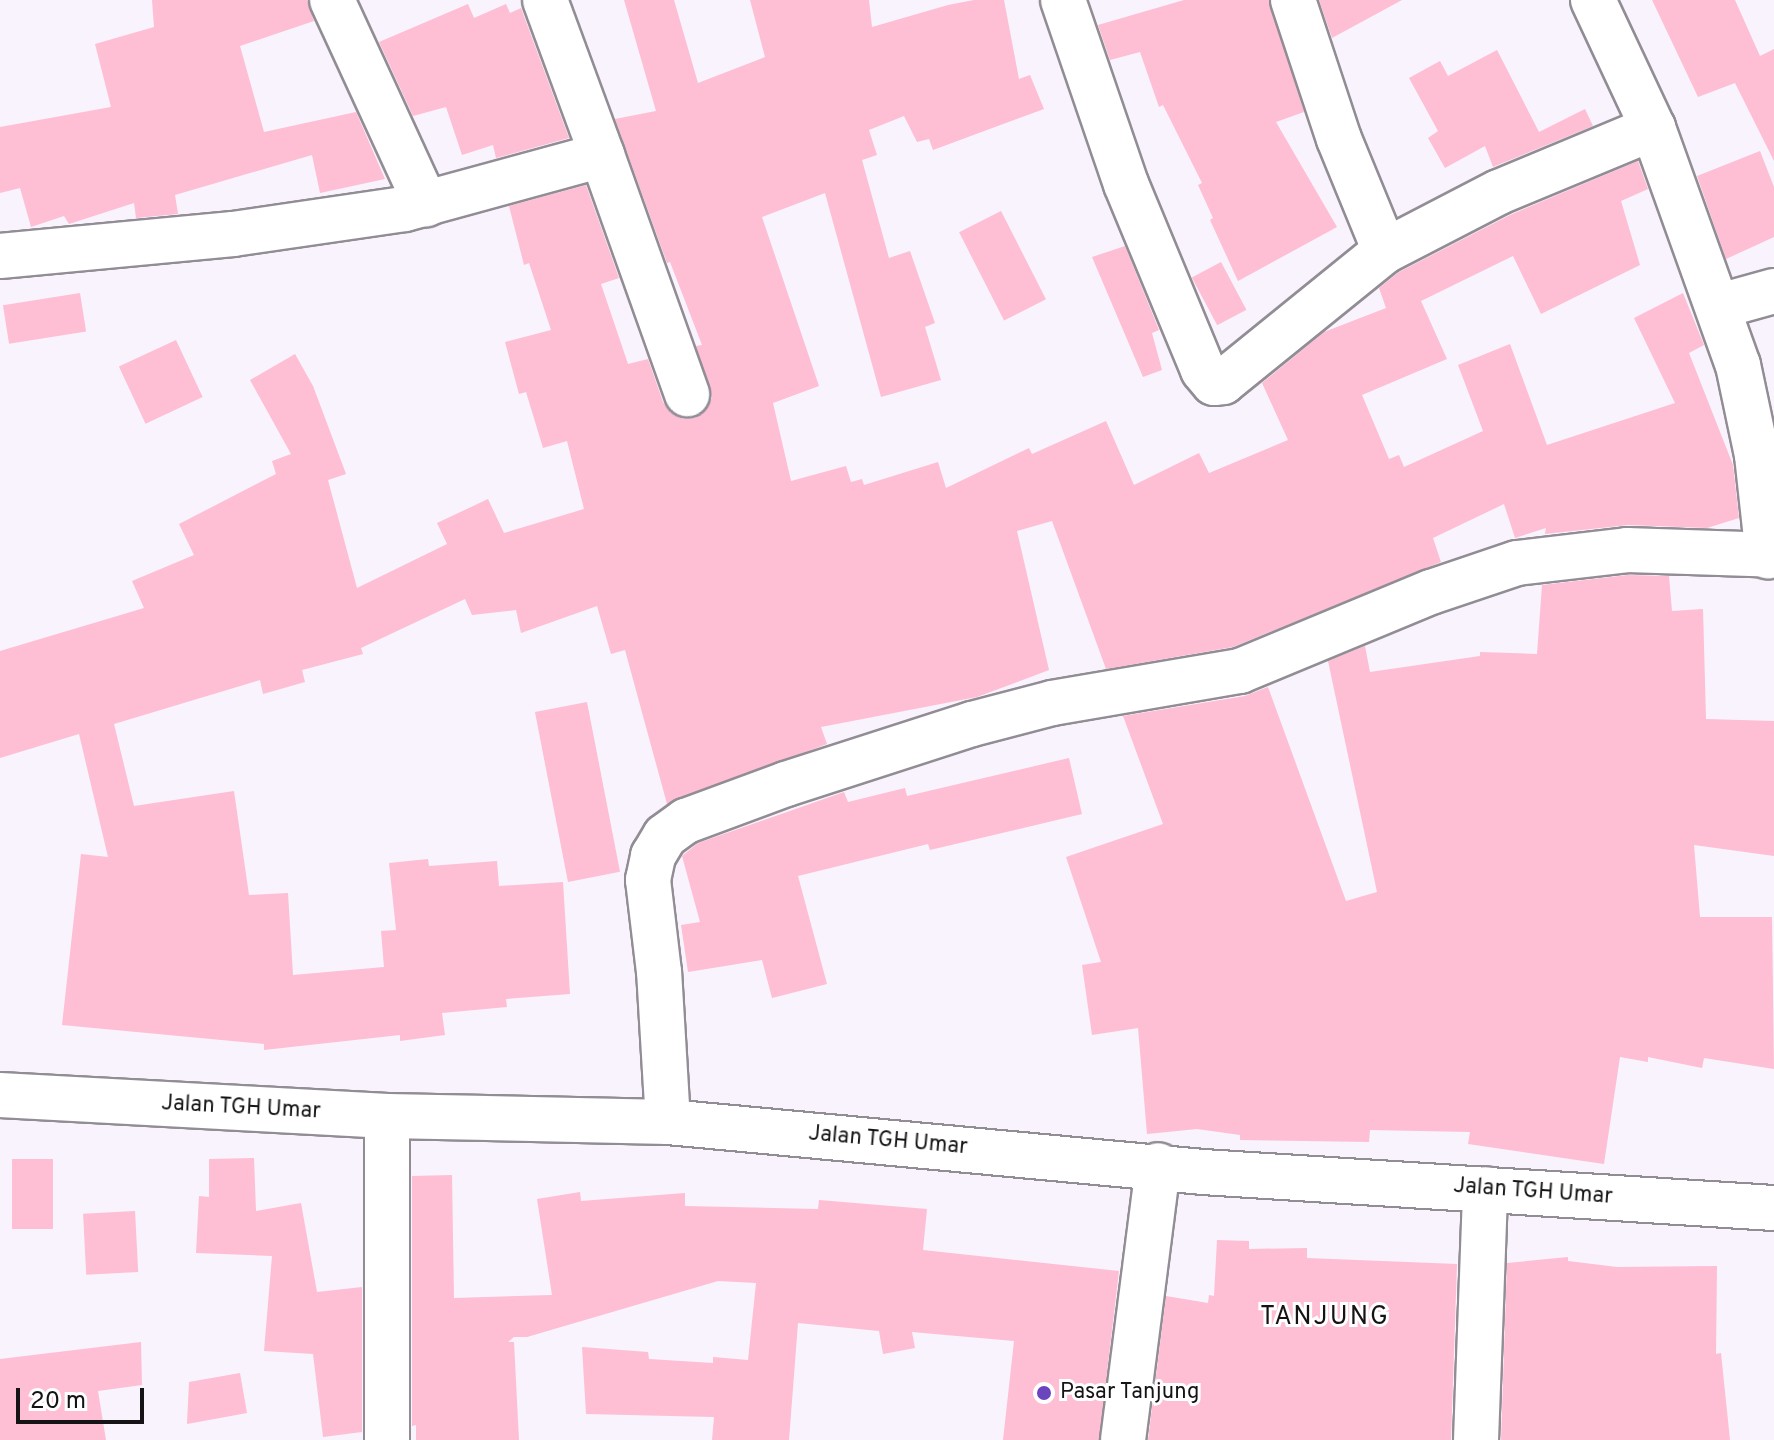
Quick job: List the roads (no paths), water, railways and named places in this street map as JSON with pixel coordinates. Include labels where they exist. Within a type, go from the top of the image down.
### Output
[{"type":"street","points":[[332,0],[426,204]]},
{"type":"street","points":[[545,0],[687,394]]},
{"type":"street","points":[[1063,0],[1126,184],[1208,379],[1214,383],[1223,382],[1385,251],[1499,192],[1653,128]]},
{"type":"street","points":[[1293,0],[1339,139],[1385,251]]},
{"type":"street","points":[[668,1122],[659,972],[648,880],[653,856],[665,836],[686,821],[786,784],[972,724],[1052,703],[1240,671],[1431,592],[1517,563],[1627,550],[1771,556],[1748,409],[1720,306],[1653,128],[1593,0]]},
{"type":"street","points":[[0,256],[233,234],[426,204],[602,155]]},
{"type":"street","points":[[1720,306],[1774,291]]},
{"type":"street","name":"Jalan TGH Umar","points":[[0,1095],[387,1116],[668,1122],[1158,1165],[1203,1172],[1774,1208]]},
{"type":"street","points":[[387,1116],[387,1440]]},
{"type":"street","points":[[1123,1440],[1158,1165]]},
{"type":"street","points":[[1476,1440],[1485,1189]]},
{"type":"place","name":"Pasar Tanjung","points":[[1044,1393]]},
{"type":"district","name":"TANJUNG","points":[[1325,1318]]}]
